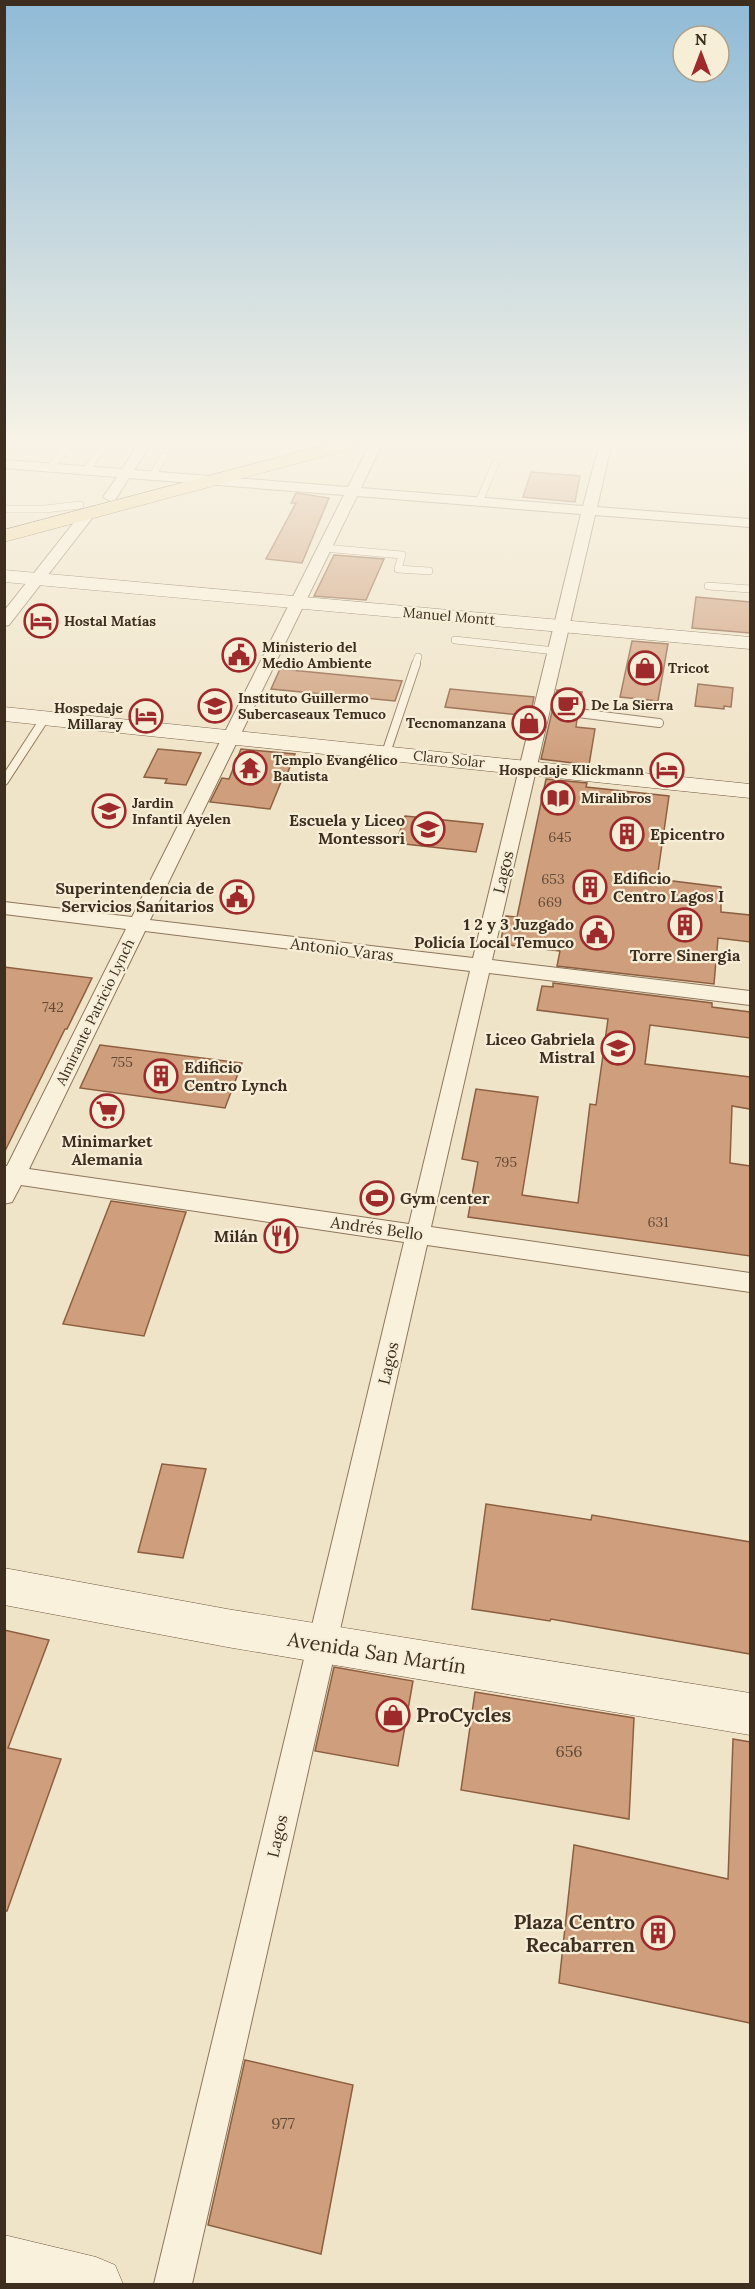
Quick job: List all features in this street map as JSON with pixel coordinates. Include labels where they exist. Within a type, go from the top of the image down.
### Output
[{"type":"street","points":[[4,622],[57,549]]},
{"type":"street","name":"Almirante Patricio Lynch","points":[[8,1181],[139,924],[324,549]]},
{"type":"street","name":"Lagos","points":[[173,2284],[527,768],[544,710],[560,626],[580,549]]},
{"type":"street","name":"Manuel Montt","points":[[4,576],[750,644]]},
{"type":"street","name":"Claro Solar","points":[[4,714],[750,791]]},
{"type":"street","name":"Antonio Varas","points":[[4,908],[750,998]]},
{"type":"street","name":"Andrés Bello","points":[[8,1181],[418,1234],[750,1283]]},
{"type":"street","name":"Avenida San Martín","points":[[4,1586],[322,1644],[750,1714]]},
{"type":"street","points":[[4,2262],[96,2284]]},
{"type":"lane","points":[[333,549],[402,555],[398,570],[429,571]]},
{"type":"lane","points":[[708,586],[750,589]]},
{"type":"lane","points":[[455,640],[555,651]]},
{"type":"lane","points":[[386,753],[418,657]]},
{"type":"lane","points":[[578,713],[659,723]]},
{"type":"lane","points":[[4,781],[45,718]]},
{"type":"building","points":[[271,549],[308,549],[302,563],[266,559]]},
{"type":"building","points":[[334,555],[384,559],[366,600],[314,596]]},
{"type":"building","points":[[696,597],[750,602],[750,633],[692,628]]},
{"type":"building","name":"Tricot","points":[[632,641],[668,644],[658,701],[620,697]]},
{"type":"building","points":[[280,669],[402,681],[395,701],[271,689]]},
{"type":"building","points":[[698,684],[733,688],[731,707],[724,706],[724,709],[695,706]]},
{"type":"building","points":[[450,689],[534,697],[530,716],[445,707]]},
{"type":"building","points":[[557,690],[582,692],[579,707],[573,709],[572,713],[577,719],[576,727],[595,729],[589,765],[541,759]]},
{"type":"building","points":[[158,749],[201,753],[186,785],[165,783],[167,779],[144,777]]},
{"type":"building","points":[[241,749],[295,754],[270,809],[210,802],[222,778],[229,779]]},
{"type":"building","points":[[546,779],[587,783],[586,787],[669,796],[657,879],[721,887],[721,912],[750,915],[750,942],[718,938],[714,984],[557,966],[560,951],[500,944],[506,916],[517,917]]},
{"type":"building","points":[[405,816],[483,824],[476,852],[396,843]]},
{"type":"building","points":[[4,967],[92,978],[4,1153]]},
{"type":"building","points":[[553,983],[712,1003],[712,1007],[750,1012],[750,1038],[650,1025],[645,1064],[750,1077],[750,1109],[732,1106],[730,1163],[750,1166],[750,1256],[468,1217],[478,1162],[462,1159],[476,1089],[538,1097],[522,1195],[578,1203],[590,1104],[596,1105],[608,1019],[537,1010],[542,986],[553,987]]},
{"type":"building","name":"Edificio Centro Lynch","points":[[100,1045],[242,1063],[225,1108],[80,1088]]},
{"type":"building","points":[[111,1201],[186,1212],[144,1336],[63,1324]]},
{"type":"building","points":[[162,1464],[206,1469],[183,1558],[138,1552]]},
{"type":"building","points":[[486,1504],[591,1520],[592,1515],[750,1542],[750,1654],[551,1619],[550,1621],[472,1609]]},
{"type":"building","points":[[4,1630],[49,1640],[8,1748],[61,1759],[7,1911],[4,1911]]},
{"type":"building","points":[[334,1667],[413,1681],[398,1766],[315,1751]]},
{"type":"building","points":[[475,1692],[634,1718],[629,1819],[461,1790]]},
{"type":"building","name":"Plaza Centro Recabarren","points":[[733,1739],[750,1742],[750,2023],[559,1983],[574,1845],[728,1879]]},
{"type":"building","points":[[245,2060],[353,2085],[321,2254],[208,2225]]},
{"type":"place","name":"Hostal Matías","points":[[41,621]]},
{"type":"place","name":"Ministerio del Medio Ambiente","points":[[239,655]]},
{"type":"place","name":"Tricot","points":[[645,668]]},
{"type":"place","name":"De La Sierra","points":[[568,705]]},
{"type":"place","name":"Instituto Guillermo Subercaseaux Temuco","points":[[215,706]]},
{"type":"place","name":"Hospedaje Millaray","points":[[146,716]]},
{"type":"place","name":"Tecnomanzana","points":[[529,723]]},
{"type":"place","name":"Templo Evangélico Bautista","points":[[250,768]]},
{"type":"place","name":"Hospedaje Klickmann","points":[[667,770]]},
{"type":"place","name":"Miralibros","points":[[558,798]]},
{"type":"place","name":"Jardin Infantil Ayelen","points":[[109,811]]},
{"type":"place","name":"Escuela y Liceo Montessori","points":[[428,829]]},
{"type":"place","name":"Epicentro","points":[[627,834]]},
{"type":"place","name":"Edificio Centro Lagos I","points":[[590,887]]},
{"type":"place","name":"Superintendencia de Servicios Sanitarios","points":[[237,897]]},
{"type":"place","name":"Torre Sinergia","points":[[685,925]]},
{"type":"place","name":"1 2 y 3 Juzgado Policía Local Temuco","points":[[597,933]]},
{"type":"place","name":"Liceo Gabriela Mistral","points":[[618,1048]]},
{"type":"place","name":"Edificio Centro Lynch","points":[[161,1076]]},
{"type":"place","name":"Minimarket Alemania","points":[[107,1111]]},
{"type":"place","name":"Gym center","points":[[377,1198]]},
{"type":"place","name":"Milán","points":[[281,1236]]},
{"type":"place","name":"ProCycles","points":[[393,1715]]},
{"type":"place","name":"Plaza Centro Recabarren","points":[[658,1933]]}]
